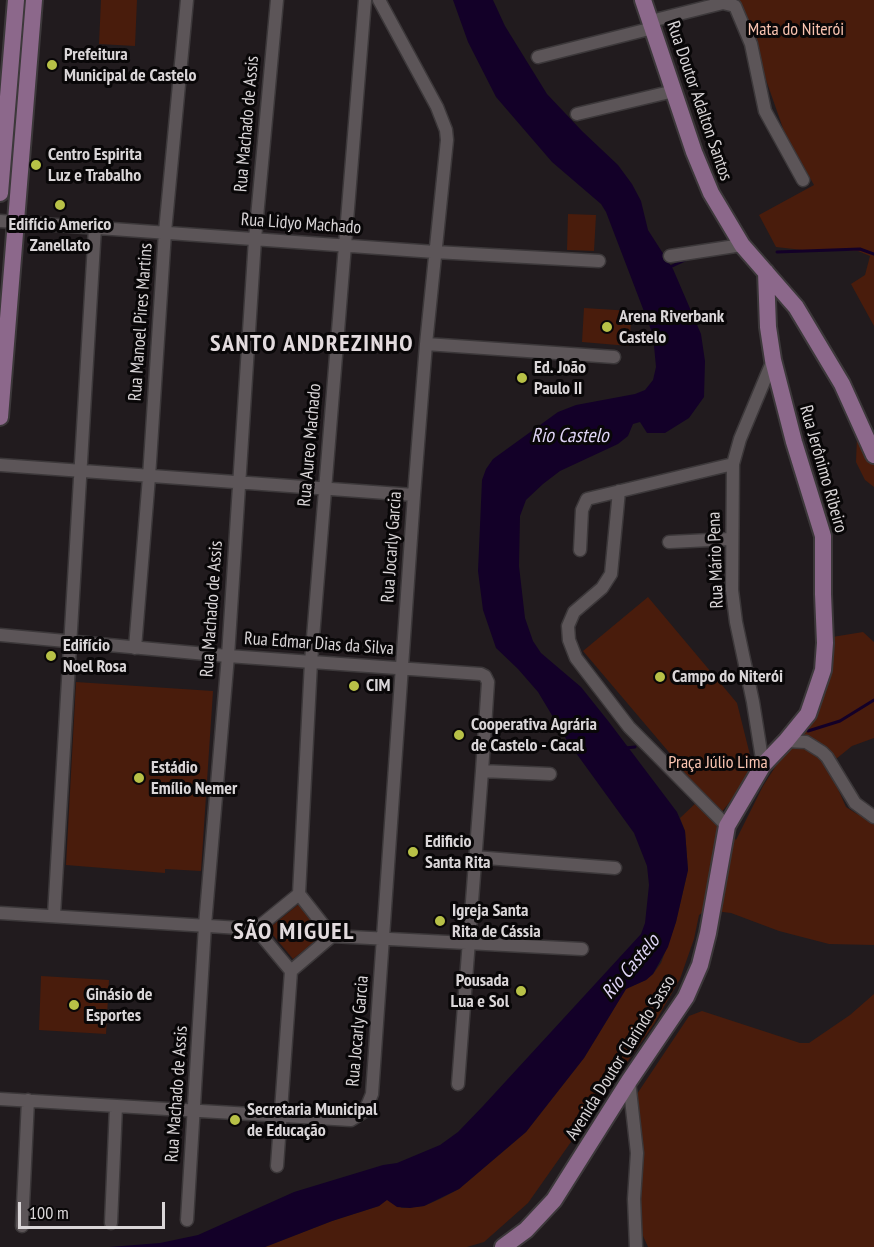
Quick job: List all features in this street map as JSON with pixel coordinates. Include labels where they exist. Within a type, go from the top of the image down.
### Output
[{"type":"main road","points":[[0,193],[16,0]]},
{"type":"main road","points":[[0,417],[8,221],[34,0]]},
{"type":"main road","name":"Rua Doutor Adalton Santos","points":[[643,0],[701,174],[742,245],[796,307],[826,355],[842,384],[874,455]]},
{"type":"main road","points":[[14,22],[32,24]]},
{"type":"main road","name":"Rua Jerônimo Ribeiro","points":[[763,765],[808,714],[823,670],[825,643],[822,583],[823,536],[772,360],[766,272]]},
{"type":"main road","name":"Avenida Doutor Clarindo Sasso","points":[[503,1247],[526,1230],[554,1200],[629,1081],[686,997],[700,965],[708,933],[726,826],[763,765]]},
{"type":"street","name":"Rua Manoel Pires Martins","points":[[135,648],[165,232],[187,0]]},
{"type":"street","name":"Rua Machado de Assis","points":[[187,1220],[205,925],[228,656],[255,239],[277,0]]},
{"type":"street","name":"Rua Aureo Machado","points":[[299,894],[311,662],[364,0]]},
{"type":"street","name":"Rua Jocarly Garcia","points":[[279,1117],[351,1120],[365,1111],[372,1094],[414,495],[426,344],[446,151],[446,130],[437,107],[379,0]]},
{"type":"street","points":[[538,57],[723,3],[735,6],[751,44],[765,111],[803,180]]},
{"type":"street","points":[[577,114],[675,91]]},
{"type":"street","name":"Rua Lidyo Machado","points":[[8,221],[435,252],[599,261]]},
{"type":"street","points":[[54,915],[95,227]]},
{"type":"street","points":[[670,256],[742,245]]},
{"type":"street","points":[[426,344],[614,357]]},
{"type":"street","name":"Rua Mário Pena","points":[[763,765],[753,702],[736,622],[732,590],[731,539],[733,464],[740,439],[772,360]]},
{"type":"street","points":[[580,550],[582,510],[587,499],[733,464]]},
{"type":"street","points":[[0,465],[414,495]]},
{"type":"street","points":[[619,491],[611,574],[602,588],[574,612],[567,632],[576,658],[629,727],[726,826]]},
{"type":"street","points":[[669,542],[731,539]]},
{"type":"street","name":"Rua Edmar Dias da Silva","points":[[0,636],[228,656],[481,674],[488,681],[482,771]]},
{"type":"street","points":[[786,741],[806,742],[822,752],[855,803],[874,817]]},
{"type":"street","points":[[458,1084],[482,771],[550,774]]},
{"type":"street","points":[[474,857],[615,868]]},
{"type":"street","points":[[0,912],[256,929],[299,894],[332,936]]},
{"type":"street","points":[[256,929],[291,971],[277,1166]]},
{"type":"street","points":[[291,971],[332,936],[582,949]]},
{"type":"street","points":[[629,1081],[637,1153],[634,1199],[636,1247]]},
{"type":"street","points":[[0,1099],[279,1117]]},
{"type":"street","points":[[22,1226],[28,1100]]},
{"type":"street","points":[[111,1223],[116,1106]]},
{"type":"green space","points":[[101,0],[137,0],[135,46],[99,44]]},
{"type":"green space","name":"Mata do Niterói","points":[[738,0],[874,0],[874,326],[851,284],[865,275],[870,256],[858,251],[811,251],[776,247],[759,215],[814,185],[785,134]]},
{"type":"green space","points":[[568,214],[596,215],[594,251],[567,250]]},
{"type":"green space","name":"Arena Riverbank Castelo","points":[[584,308],[632,311],[629,346],[582,342]]},
{"type":"green space","points":[[857,437],[874,464],[874,487],[865,480],[856,462]]},
{"type":"green space","name":"Campo do Niterói","points":[[648,597],[737,703],[754,771],[717,818],[673,757],[583,651]]},
{"type":"green space","points":[[863,632],[874,642],[874,738],[852,746],[831,763],[834,780],[846,807],[857,814],[874,818],[874,945],[829,944],[779,931],[731,913],[707,910],[699,915],[694,939],[680,979],[654,1024],[528,1203],[484,1242],[467,1247],[265,1247],[379,1206],[387,1199],[402,1208],[424,1206],[440,1199],[459,1189],[526,1132],[584,1058],[626,989],[646,980],[661,963],[676,922],[688,870],[685,831],[680,818],[698,801],[736,840],[763,786],[793,739],[820,686],[826,638]]},
{"type":"green space","name":"Estádio Emílio Nemer","points":[[76,682],[213,691],[201,871],[165,869],[165,873],[66,865]]},
{"type":"green space","points":[[299,904],[324,934],[293,959],[268,929]]},
{"type":"green space","name":"Ginásio de Esportes","points":[[41,976],[109,980],[106,1034],[39,1030]]},
{"type":"green space","points":[[874,994],[874,1247],[648,1247],[633,1214],[635,1097],[689,1016],[702,1011],[800,1043],[809,1043],[850,1015]]},
{"type":"water","name":"Rio Castelo","points":[[453,0],[493,0],[505,26],[547,94],[618,165],[641,201],[648,230],[673,269],[701,334],[705,361],[704,397],[689,418],[665,433],[647,433],[640,422],[633,424],[628,436],[618,444],[560,471],[543,484],[526,500],[520,516],[519,566],[525,618],[533,641],[541,653],[581,687],[609,722],[677,812],[685,831],[688,870],[676,922],[668,947],[653,974],[646,980],[626,989],[584,1058],[526,1132],[459,1189],[424,1206],[397,1207],[387,1200],[379,1206],[265,1247],[109,1247],[160,1243],[198,1235],[294,1192],[383,1165],[397,1163],[440,1145],[458,1132],[483,1106],[641,934],[645,923],[649,885],[647,866],[634,833],[568,742],[538,692],[496,648],[483,610],[478,571],[482,480],[493,459],[558,412],[576,405],[645,390],[653,380],[656,367],[653,335],[606,212],[601,204],[552,162],[496,97],[468,42]]},
{"type":"waterway","points":[[777,252],[860,249],[874,254]]},
{"type":"waterway","points":[[668,268],[685,260]]},
{"type":"waterway","points":[[808,731],[840,721],[874,700]]},
{"type":"waterway","points":[[625,748],[635,747]]},
{"type":"place","name":"Prefeitura Municipal de Castelo","points":[[52,65]]},
{"type":"place","name":"Centro Espirita Luz e Trabalho","points":[[36,165]]},
{"type":"place","name":"Edifício Americo Zanellato","points":[[60,205]]},
{"type":"place","name":"Arena Riverbank Castelo","points":[[607,327]]},
{"type":"place","name":"Ed. João Paulo II","points":[[522,378]]},
{"type":"place","name":"Edifício Noel Rosa","points":[[51,656]]},
{"type":"place","name":"Campo do Niterói","points":[[660,677]]},
{"type":"place","name":"CIM","points":[[354,686]]},
{"type":"place","name":"Cooperativa Agrária de Castelo - Cacal","points":[[459,735]]},
{"type":"place","name":"Estádio Emílio Nemer","points":[[139,778]]},
{"type":"place","name":"Edificio Santa Rita","points":[[413,852]]},
{"type":"place","name":"Igreja Santa Rita de Cássia","points":[[440,921]]},
{"type":"place","name":"Pousada Lua e Sol","points":[[521,991]]},
{"type":"place","name":"Ginásio de Esportes","points":[[74,1005]]},
{"type":"place","name":"Secretaria Municipal de Educação","points":[[235,1120]]},
{"type":"district","name":"SANTO ANDREZINHO","points":[[312,344]]},
{"type":"district","name":"SÃO MIGUEL","points":[[294,932]]},
{"type":"park label","name":"Praça Júlio Lima","points":[[718,763]]}]
